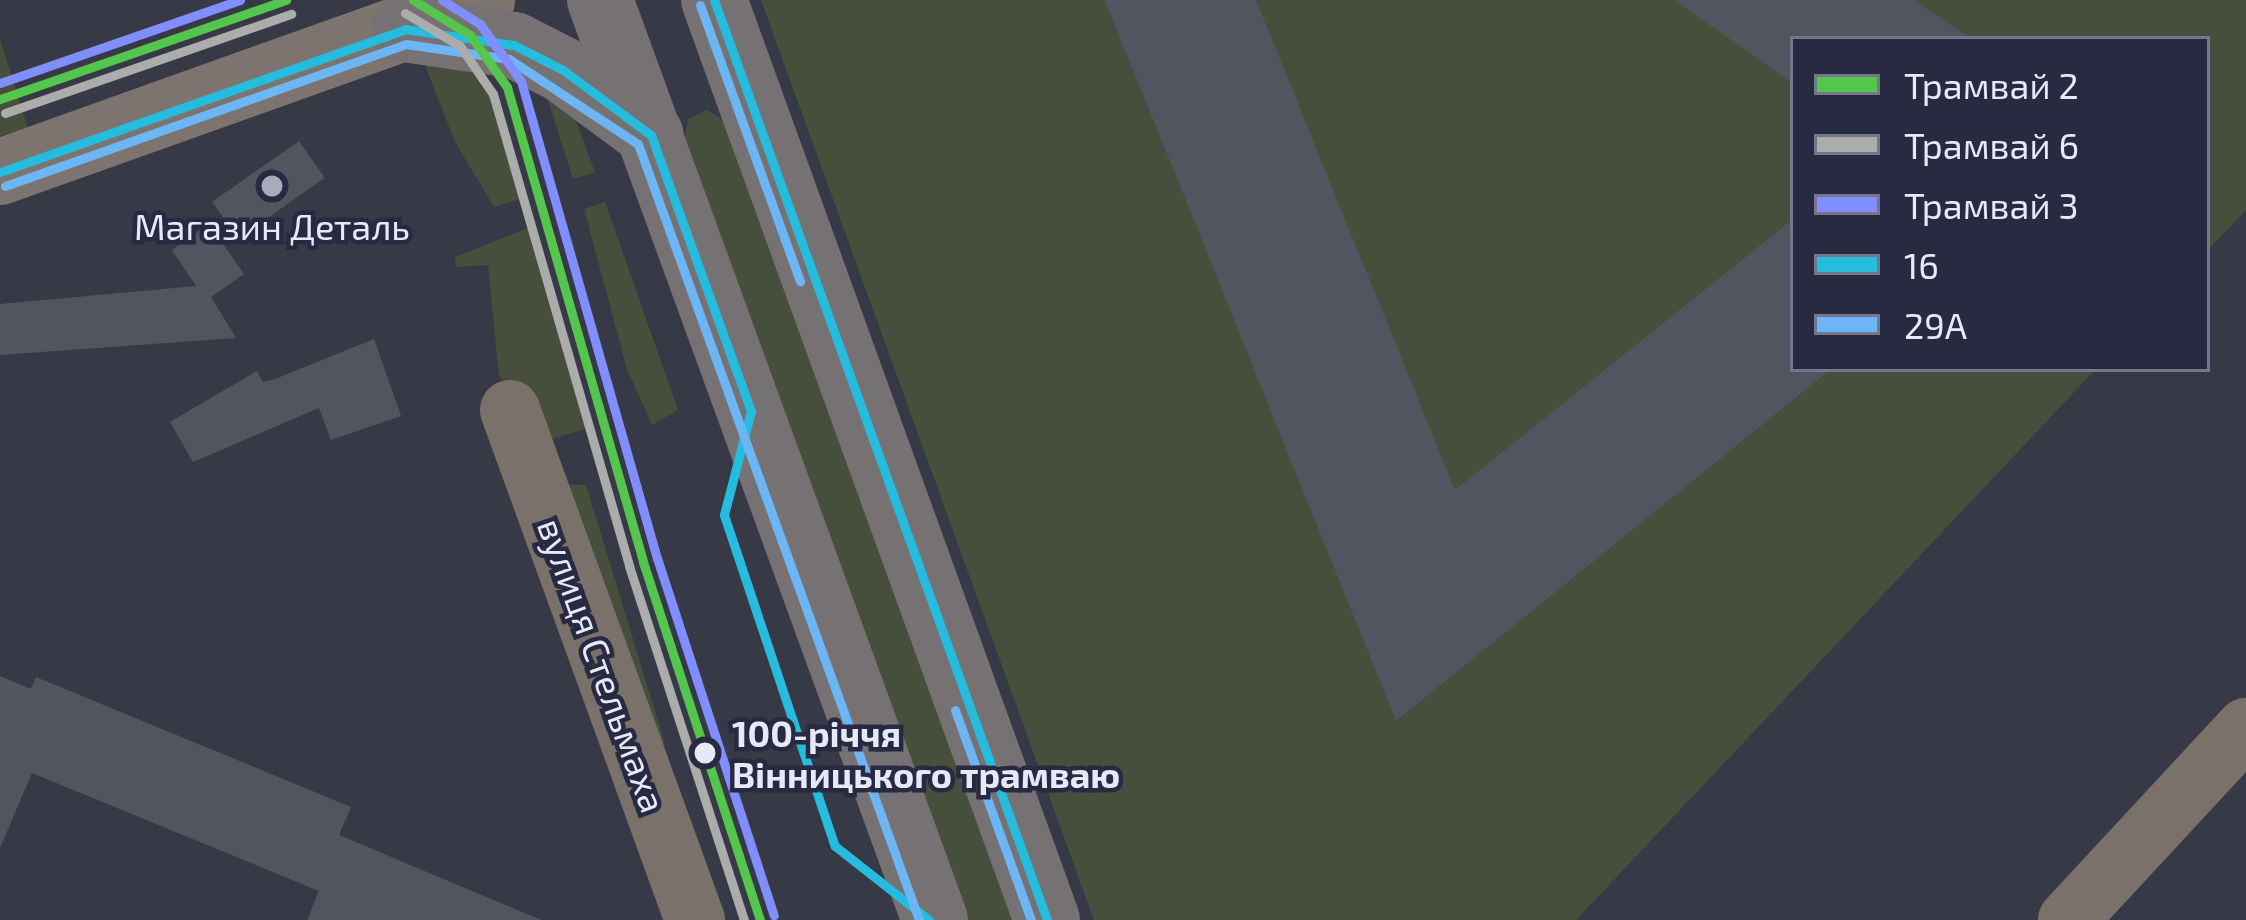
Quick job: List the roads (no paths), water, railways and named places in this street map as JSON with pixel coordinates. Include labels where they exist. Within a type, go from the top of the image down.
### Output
[{"type":"highway","points":[[600,0],[935,920]]},
{"type":"highway","points":[[714,0],[1047,920]]},
{"type":"highway","points":[[405,29],[514,45],[563,70],[651,135]]},
{"type":"highway","points":[[651,135],[669,95],[689,84],[712,81],[751,103]]},
{"type":"main road","points":[[0,172],[482,0]]},
{"type":"street","name":"вулиця Стельмаха","points":[[510,410],[695,920]]},
{"type":"street","points":[[2068,920],[2246,728]]},
{"type":"tram line","name":"3","points":[[0,83],[240,0]]},
{"type":"tram line","name":"2","points":[[0,99],[286,0]]},
{"type":"tram line","name":"2","points":[[413,0],[470,35],[507,87],[643,562],[760,920]]},
{"type":"tram line","name":"3","points":[[442,0],[480,24],[521,81],[657,558],[774,915]]},
{"type":"tram line","name":"6","points":[[405,13],[460,46],[493,94],[629,566],[744,920]]},
{"type":"tram line","name":"6","points":[[5,113],[291,14]]},
{"type":"place","name":"Магазин Деталь","points":[[272,186]]},
{"type":"place","name":"100-річчя Вінницького трамваю","points":[[705,753]]}]
